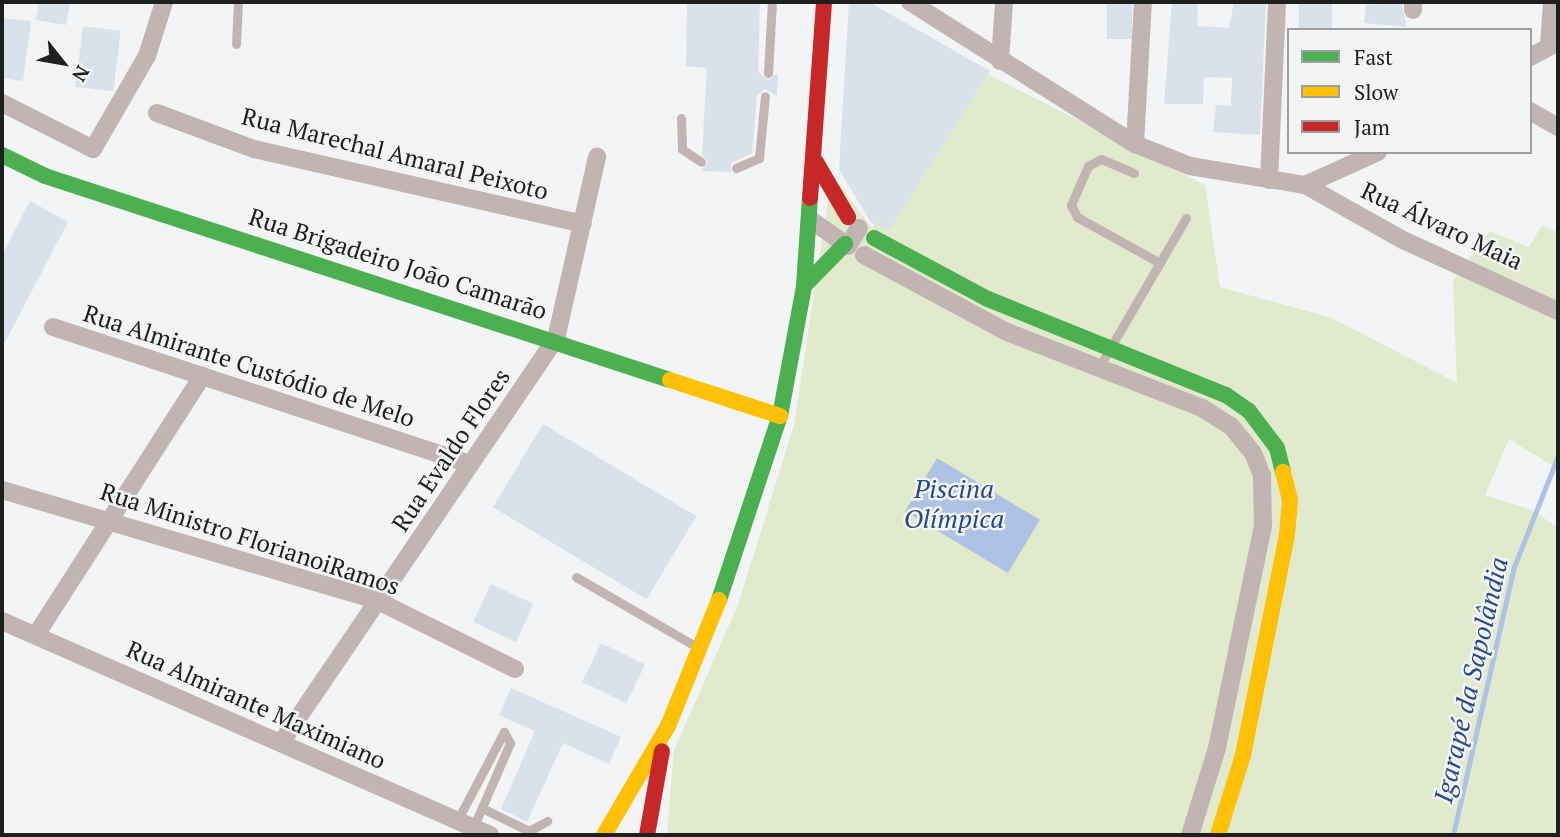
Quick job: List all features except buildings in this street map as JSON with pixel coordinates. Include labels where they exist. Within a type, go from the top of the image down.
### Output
[{"type":"street","points":[[2,103],[93,149],[146,56],[164,2]]},
{"type":"street","points":[[604,835],[668,726],[702,650],[780,416],[804,286],[816,162],[824,2]]},
{"type":"street","name":"Rua Álvaro Maia","points":[[910,2],[1135,144],[1190,166],[1305,186],[1403,240],[1558,311]]},
{"type":"street","points":[[1000,61],[1004,2]]},
{"type":"street","points":[[1135,144],[1143,2]]},
{"type":"street","points":[[1269,180],[1277,2]]},
{"type":"street","points":[[1532,56],[1554,44],[1552,2]]},
{"type":"street","points":[[1532,112],[1558,127]]},
{"type":"street","name":"Rua Marechal Amaral Peixoto","points":[[157,113],[254,149],[583,224]]},
{"type":"street","points":[[1305,186],[1374,154]]},
{"type":"street","name":"Rua Brigadeiro João Camarão","points":[[2,155],[45,176],[556,339],[780,416]]},
{"type":"street","name":"Rua Evaldo Flores","points":[[281,743],[556,339],[597,157]]},
{"type":"street","points":[[816,162],[860,228]]},
{"type":"street","points":[[811,220],[860,228],[988,299],[1112,346],[1226,395],[1264,427],[1286,469],[1290,500],[1261,668],[1218,835]]},
{"type":"street","points":[[811,220],[852,249],[981,320],[1098,369],[1202,408],[1244,439],[1262,475],[1266,500],[1253,580],[1235,662],[1189,835]]},
{"type":"street","points":[[804,286],[852,249],[860,228]]},
{"type":"street","points":[[981,320],[988,299]]},
{"type":"street","name":"Rua Almirante Custódio de Melo","points":[[53,327],[470,464]]},
{"type":"street","points":[[36,635],[202,376]]},
{"type":"street","name":"Rua Ministro FlorianoiRamos","points":[[2,490],[378,601],[515,670]]},
{"type":"street","points":[[1253,580],[1277,586]]},
{"type":"street","name":"Rua Almirante Maximiano","points":[[2,621],[473,828]]},
{"type":"street","points":[[1235,662],[1261,668]]},
{"type":"street","points":[[647,835],[668,726]]},
{"type":"lane","points":[[236,44],[238,2]]},
{"type":"lane","points":[[768,73],[772,2]]},
{"type":"lane","points":[[736,168],[759,158],[765,96]]},
{"type":"lane","points":[[681,118],[682,149],[701,162]]},
{"type":"lane","points":[[1134,173],[1101,159],[1088,166],[1071,205],[1077,217],[1160,263]]},
{"type":"lane","points":[[1098,369],[1186,218]]},
{"type":"lane","points":[[576,577],[702,650]]},
{"type":"lane","points":[[504,732],[510,743],[473,828],[504,732]]},
{"type":"lane","points":[[482,808],[529,831],[547,821]]},
{"type":"green space","points":[[976,68],[1205,185],[1220,287],[1332,318],[1457,383],[1453,281],[1489,231],[1529,247],[1542,225],[1558,233],[1558,469],[1509,439],[1485,495],[1532,510],[1558,528],[1558,835],[667,835],[674,750],[738,605],[794,425],[832,175],[872,228]]},
{"type":"water","name":"Piscina Olímpica","points":[[937,458],[1040,520],[1008,573],[905,511]]},
{"type":"waterway","name":"Igarapé da Sapolândia","points":[[1453,835],[1514,567],[1558,456]]},
{"type":"traffic: fast","points":[[2,155],[45,176],[670,380]]},
{"type":"traffic: fast","points":[[719,600],[780,416],[804,286],[810,198]]},
{"type":"traffic: fast","points":[[874,238],[988,299],[1226,395],[1249,411],[1277,448],[1283,472]]},
{"type":"traffic: fast","points":[[804,286],[845,244]]},
{"type":"traffic: slow","points":[[670,380],[780,416]]},
{"type":"traffic: slow","points":[[1218,835],[1243,755],[1287,535],[1290,500],[1283,472]]},
{"type":"traffic: slow","points":[[604,835],[668,726],[719,600]]},
{"type":"traffic: jam","points":[[810,198],[824,2]]},
{"type":"traffic: jam","points":[[816,162],[848,217]]},
{"type":"traffic: jam","points":[[647,835],[662,751]]}]
